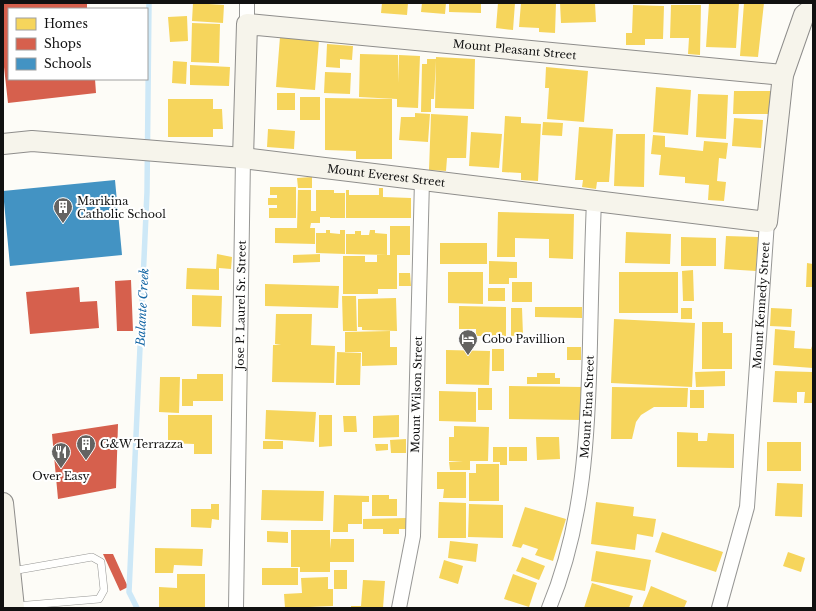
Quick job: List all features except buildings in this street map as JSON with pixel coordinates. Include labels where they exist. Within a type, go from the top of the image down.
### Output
[{"type":"street","name":"Jose P. Laurel Sr. Street","points":[[236,608],[247,3]]},
{"type":"street","name":"Mount Kennedy Street","points":[[719,608],[747,507],[767,222],[783,75],[804,15],[813,8]]},
{"type":"street","name":"Mount Pleasant Street","points":[[247,24],[783,75]]},
{"type":"street","name":"Mount Everest Street","points":[[3,144],[32,141],[243,158],[767,222]]},
{"type":"street","name":"Mount Wilson Street","points":[[399,608],[413,536],[422,180]]},
{"type":"street","name":"Mount Etna Street","points":[[549,608],[559,585],[573,532],[586,451],[594,201]]},
{"type":"street","points":[[3,503],[6,571],[14,607]]},
{"type":"lane","points":[[6,571],[92,556],[101,562],[104,590],[99,599],[14,607]]},
{"type":"waterway","name":"Balante Creek","points":[[137,608],[129,592],[147,192],[149,3]]},
{"type":"place","name":"Marikina Catholic School","points":[[63,224]]},
{"type":"place","name":"Cobo Pavillion","points":[[468,356]]},
{"type":"place","name":"G&W Terrazza","points":[[86,461]]},
{"type":"place","name":"Over Easy","points":[[61,469]]}]
